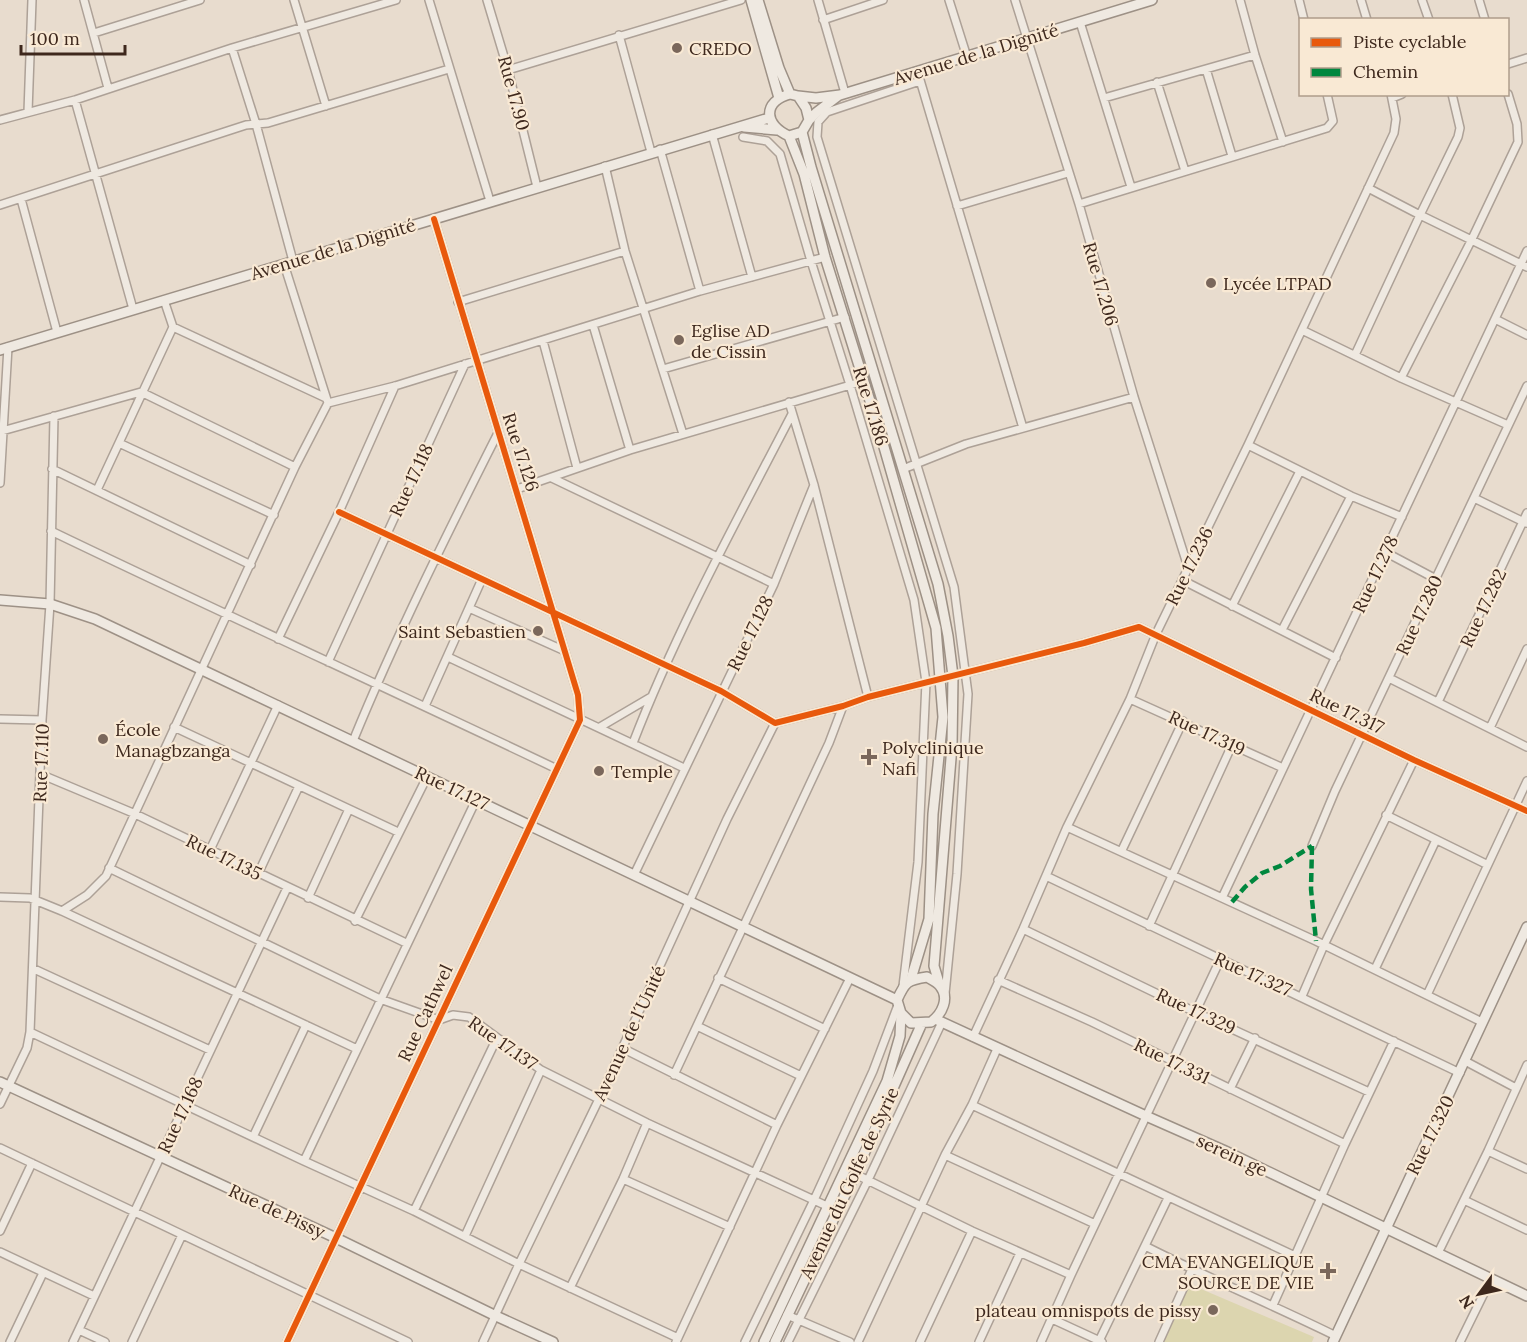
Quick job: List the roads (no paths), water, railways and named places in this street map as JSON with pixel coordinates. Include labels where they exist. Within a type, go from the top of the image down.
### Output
[{"type":"street","points":[[28,112],[32,0]]},
{"type":"street","points":[[84,0],[108,88]]},
{"type":"street","points":[[94,33],[200,0]]},
{"type":"street","points":[[294,0],[326,106]]},
{"type":"street","points":[[0,120],[75,100],[232,48],[396,0]]},
{"type":"street","points":[[429,0],[490,201]]},
{"type":"street","name":"Rue 17.90","points":[[487,0],[508,69],[537,186]]},
{"type":"street","points":[[508,69],[741,0]]},
{"type":"street","points":[[751,0],[779,98]]},
{"type":"street","points":[[758,0],[779,68],[794,95],[806,108],[809,120]]},
{"type":"street","points":[[739,126],[777,130],[789,136],[802,132],[817,112],[843,94],[818,0]]},
{"type":"street","points":[[949,0],[967,57]]},
{"type":"street","name":"Rue 17.206","points":[[1015,0],[1134,397],[1188,567]]},
{"type":"street","name":"Avenue de la Dignité","points":[[794,95],[816,98],[919,77],[967,57],[1152,0]]},
{"type":"street","points":[[1240,0],[1283,142]]},
{"type":"street","points":[[1299,0],[1304,18]]},
{"type":"street","points":[[1361,0],[1366,18]]},
{"type":"street","points":[[1422,0],[1428,18]]},
{"type":"street","points":[[1479,0],[1484,18]]},
{"type":"street","points":[[824,20],[878,1]]},
{"type":"street","points":[[1080,22],[1131,187]]},
{"type":"street","points":[[619,35],[700,291]]},
{"type":"street","points":[[62,911],[100,884],[110,868],[133,813],[327,400],[288,262],[256,124],[232,48]]},
{"type":"street","points":[[1104,98],[1255,55]]},
{"type":"street","points":[[1509,64],[1527,58]]},
{"type":"street","points":[[0,205],[246,125],[268,123],[449,69]]},
{"type":"street","points":[[1206,69],[1232,156]]},
{"type":"street","points":[[788,1342],[868,1180],[939,1020],[945,997],[958,863],[968,694],[954,587],[817,137],[818,122],[827,112],[919,77],[1023,428]]},
{"type":"street","points":[[1157,82],[1185,171]]},
{"type":"street","points":[[777,130],[770,118],[771,108],[779,98],[794,95]]},
{"type":"street","points":[[1078,204],[1327,128],[1333,121],[1328,96]]},
{"type":"street","name":"Rue 17.236","points":[[972,1036],[1023,929],[1067,826],[1130,699],[1156,634],[1248,445],[1396,128],[1391,96]]},
{"type":"street","points":[[1355,355],[1460,132],[1452,96]]},
{"type":"street","points":[[1401,378],[1471,241],[1518,142],[1517,124],[1509,96]]},
{"type":"street","points":[[75,100],[133,309]]},
{"type":"street","name":"Avenue de la Dignité","points":[[4,348],[656,150],[770,118]]},
{"type":"street","points":[[802,132],[938,584],[948,636],[953,676],[952,746],[934,966],[945,997]]},
{"type":"street","points":[[712,134],[752,277]]},
{"type":"street","name":"Rue 17.186","points":[[789,136],[804,174],[825,257],[845,317],[936,628],[942,678],[943,717],[933,814],[929,919],[911,979]]},
{"type":"street","points":[[743,137],[767,141],[780,154],[914,600],[926,682],[918,862],[899,1006],[873,1071],[814,1200],[745,1342]]},
{"type":"street","points":[[605,166],[625,251],[682,434]]},
{"type":"street","points":[[957,206],[1068,173]]},
{"type":"street","points":[[1368,188],[1420,216],[1524,265]]},
{"type":"street","points":[[21,199],[57,332]]},
{"type":"street","name":"Rue 17.126","points":[[434,219],[578,695]]},
{"type":"street","points":[[458,302],[625,251]]},
{"type":"street","name":"Rue 17.278","points":[[1222,898],[1496,319],[1524,265],[1527,251]]},
{"type":"street","points":[[173,327],[327,400],[394,386],[700,291],[825,257]]},
{"type":"street","points":[[97,490],[173,327],[164,300]]},
{"type":"street","points":[[663,369],[845,317]]},
{"type":"street","points":[[1496,319],[1527,335]]},
{"type":"street","points":[[594,325],[630,450]]},
{"type":"street","points":[[1302,330],[1401,378],[1508,425]]},
{"type":"street","points":[[543,341],[577,468]]},
{"type":"street","points":[[0,483],[4,348]]},
{"type":"street","name":"Rue 17.118","points":[[328,662],[465,364]]},
{"type":"street","points":[[517,489],[630,450],[864,381]]},
{"type":"street","points":[[278,639],[339,512],[394,386]]},
{"type":"street","name":"Rue 17.280","points":[[1312,846],[1361,735],[1527,386]]},
{"type":"street","points":[[2,431],[141,392],[295,466]]},
{"type":"street","points":[[903,469],[966,444],[1134,397]]},
{"type":"street","points":[[789,402],[814,485],[868,697]]},
{"type":"street","points":[[633,743],[651,697],[718,557],[792,414]]},
{"type":"street","name":"Rue 17.110","points":[[0,1104],[4,1084],[27,1048],[30,1032],[42,720],[50,604],[54,416]]},
{"type":"street","points":[[353,741],[376,685],[436,556],[498,433]]},
{"type":"street","points":[[118,443],[274,515]]},
{"type":"street","points":[[1248,445],[1351,496],[1402,517]]},
{"type":"street","points":[[52,469],[251,565]]},
{"type":"street","points":[[1232,606],[1300,471]]},
{"type":"street","points":[[552,478],[774,584]]},
{"type":"street","name":"Rue 17.128","points":[[634,875],[774,584],[814,485]]},
{"type":"street","points":[[1282,630],[1351,496]]},
{"type":"street","points":[[1474,498],[1525,523]]},
{"type":"street","points":[[339,512],[721,691],[775,723]]},
{"type":"street","name":"Rue 17.282","points":[[1438,702],[1525,523],[1527,513]]},
{"type":"street","points":[[51,531],[557,769]]},
{"type":"street","points":[[1385,552],[1436,579]]},
{"type":"street","points":[[425,706],[482,579]]},
{"type":"street","points":[[1182,580],[1336,658]]},
{"type":"street","name":"Rue 17.127","points":[[0,600],[50,604],[95,619],[850,978],[899,1006]]},
{"type":"street","points":[[469,608],[566,651]]},
{"type":"street","name":"Rue 17.317","points":[[775,723],[1139,627],[1361,735],[1527,811]]},
{"type":"street","points":[[1490,728],[1527,649]]},
{"type":"street","points":[[448,657],[684,768]]},
{"type":"street","points":[[1389,678],[1527,747]]},
{"type":"street","name":"Rue Cathwel","points":[[287,1342],[580,720],[578,695]]},
{"type":"street","points":[[600,727],[651,697]]},
{"type":"street","name":"Rue 17.319","points":[[1130,699],[1283,768]]},
{"type":"street","points":[[210,850],[278,705]]},
{"type":"street","points":[[674,1075],[829,743],[843,706]]},
{"type":"street","points":[[0,719],[42,720]]},
{"type":"street","points":[[1122,850],[1183,721]]},
{"type":"street","name":"Avenue de l´Unité","points":[[483,1342],[599,1099],[727,819],[775,723]]},
{"type":"street","points":[[174,727],[398,832]]},
{"type":"street","points":[[1149,926],[1232,745]]},
{"type":"street","points":[[1302,996],[1324,945],[1414,760]]},
{"type":"street","name":"Rue 17.135","points":[[40,774],[133,813],[355,921],[406,943]]},
{"type":"street","points":[[355,921],[427,777]]},
{"type":"street","points":[[1427,995],[1486,864],[1527,781]]},
{"type":"street","points":[[258,874],[299,786]]},
{"type":"street","points":[[304,1161],[476,800]]},
{"type":"street","points":[[308,898],[349,809]]},
{"type":"street","points":[[1386,815],[1486,864]]},
{"type":"street","points":[[1067,826],[1375,969],[1482,1022]]},
{"type":"street","points":[[1375,969],[1436,840]]},
{"type":"street","name":"Rue 17.137","points":[[110,868],[380,999],[439,1020],[453,1015],[469,1017],[541,1070],[647,1123],[828,1207]]},
{"type":"street","name":"Rue 17.327","points":[[1046,876],[1460,1073]]},
{"type":"street","name":"Rue 17.168","points":[[73,1342],[287,888]]},
{"type":"street","points":[[0,897],[22,897],[62,911],[357,1049]]},
{"type":"street","name":"Rue 17.320","points":[[1335,1339],[1527,927]]},
{"type":"street","name":"Rue 17.329","points":[[1023,929],[1369,1092]]},
{"type":"street","points":[[1041,1342],[1220,960]]},
{"type":"street","points":[[34,969],[210,1050]]},
{"type":"street","points":[[903,986],[911,979],[927,977],[940,986]]},
{"type":"street","points":[[718,978],[825,1029]]},
{"type":"street","points":[[30,1032],[414,1211],[677,1340],[777,1125],[850,978]]},
{"type":"street","name":"Rue 17.331","points":[[998,980],[1092,1022],[1345,1143]]},
{"type":"street","points":[[899,1006],[911,1023],[939,1020]]},
{"type":"street","points":[[764,1342],[887,1081],[900,1036],[899,1006]]},
{"type":"street","name":"serein ge","points":[[939,1020],[997,1049],[1223,1150],[1527,1296]]},
{"type":"street","name":"Avenue du Golfe de Syrie","points":[[775,1342],[855,1174],[922,1023]]},
{"type":"street","points":[[254,1137],[306,1025]]},
{"type":"street","points":[[697,1026],[801,1076]]},
{"type":"street","points":[[414,1211],[497,1038]]},
{"type":"street","points":[[1230,1089],[1255,1038]]},
{"type":"street","points":[[1273,1305],[1345,1143],[1394,1041]]},
{"type":"street","points":[[622,1048],[777,1125]]},
{"type":"street","points":[[858,1342],[997,1049]]},
{"type":"street","points":[[1466,1061],[1516,1088]]},
{"type":"street","points":[[1438,1253],[1527,1065]]},
{"type":"street","points":[[465,1236],[541,1070]]},
{"type":"street","name":"Rue de Pissy","points":[[4,1084],[336,1238],[553,1342]]},
{"type":"street","points":[[972,1105],[1294,1256]]},
{"type":"street","points":[[570,1288],[623,1179],[647,1123]]},
{"type":"street","points":[[0,1148],[408,1342]]},
{"type":"street","points":[[1488,1151],[1527,1169]]},
{"type":"street","points":[[945,1155],[1095,1224]]},
{"type":"street","points":[[0,1232],[32,1163]]},
{"type":"street","points":[[855,1174],[972,1231],[1071,1275]]},
{"type":"street","points":[[623,1179],[730,1227]]},
{"type":"street","points":[[1052,1319],[1100,1341],[1168,1198]]},
{"type":"street","points":[[1464,1200],[1527,1230]]},
{"type":"street","points":[[920,1342],[972,1231]]},
{"type":"street","points":[[132,1342],[182,1235]]},
{"type":"street","points":[[1145,1246],[1273,1305],[1335,1339]]},
{"type":"street","points":[[0,1252],[94,1296]]},
{"type":"street","points":[[979,1342],[1020,1253]]},
{"type":"street","points":[[1159,1342],[1192,1269]]},
{"type":"street","points":[[10,1342],[43,1273]]},
{"type":"street","points":[[1460,1342],[1491,1279]]},
{"type":"street","points":[[787,1315],[850,1342]]},
{"type":"street","points":[[79,1330],[105,1342]]},
{"type":"place","name":"CREDO","points":[[677,48]]},
{"type":"place","name":"Lycée LTPAD","points":[[1211,283]]},
{"type":"place","name":"Eglise AD de Cissin","points":[[679,340]]},
{"type":"place","name":"Saint Sebastien","points":[[538,631]]},
{"type":"place","name":"École Managbzanga","points":[[103,739]]},
{"type":"place","name":"Polyclinique Nafi","points":[[869,757]]},
{"type":"place","name":"Temple","points":[[599,771]]},
{"type":"place","name":"CMA EVANGELIQUE SOURCE DE VIE","points":[[1328,1271]]},
{"type":"place","name":"plateau omnispots de pissy","points":[[1213,1310]]}]
